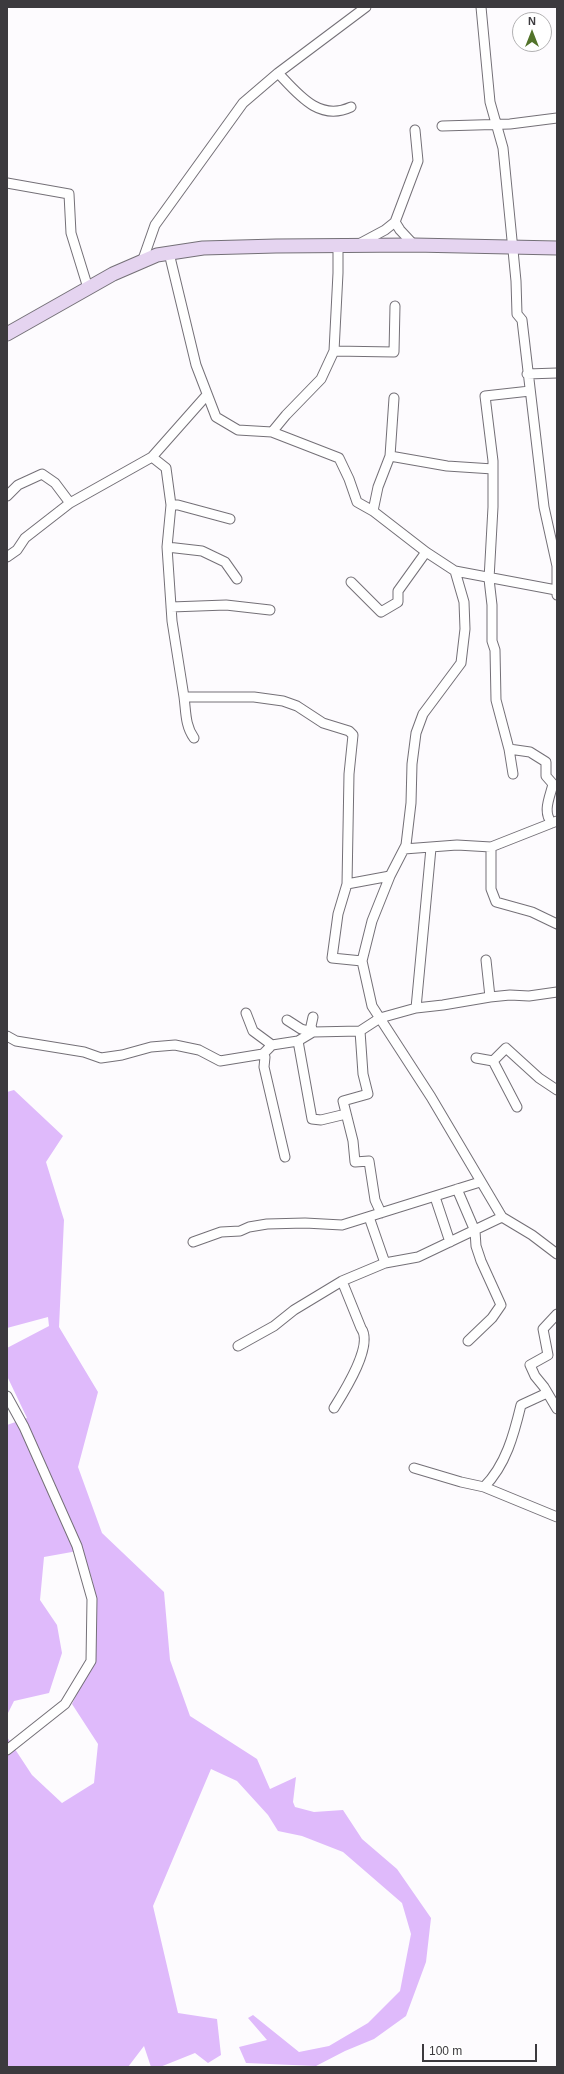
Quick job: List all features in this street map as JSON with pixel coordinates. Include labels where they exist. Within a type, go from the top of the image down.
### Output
[{"type":"main road","points":[[8,331],[113,274],[156,255],[169,253],[203,248],[276,246],[414,245],[557,248]]},
{"type":"street","points":[[142,262],[155,226],[202,158],[243,103],[278,73],[366,7]]},
{"type":"street","points":[[169,253],[196,365],[206,396],[216,417],[238,430],[272,432],[339,458],[349,479],[357,502],[373,511],[426,552],[455,571],[556,592],[557,566],[544,507],[527,374],[522,320],[517,314],[503,148],[498,125],[490,102],[481,7]]},
{"type":"street","points":[[278,73],[301,97],[317,107],[328,112],[340,112],[351,107]]},
{"type":"street","points":[[442,126],[498,125],[557,118]]},
{"type":"street","points":[[355,246],[385,230],[395,222],[418,161],[415,130]]},
{"type":"street","points":[[7,183],[69,194],[71,233],[88,288]]},
{"type":"street","points":[[395,222],[414,245]]},
{"type":"street","points":[[272,432],[286,415],[321,379],[334,351],[338,246]]},
{"type":"street","points":[[334,351],[394,352],[395,306]]},
{"type":"street","points":[[527,374],[557,373]]},
{"type":"street","points":[[513,774],[509,749],[496,700],[495,650],[492,641],[492,605],[488,578],[493,469],[485,396],[530,392]]},
{"type":"street","points":[[7,557],[17,550],[25,538],[70,503],[152,457],[206,396]]},
{"type":"street","points":[[373,511],[378,487],[390,456],[394,398]]},
{"type":"street","points":[[390,456],[447,466],[493,469]]},
{"type":"street","points":[[152,457],[166,468],[171,505],[167,547],[171,607],[177,662],[187,722],[189,731],[194,738]]},
{"type":"street","points":[[7,496],[18,486],[42,474],[55,483],[70,503]]},
{"type":"street","points":[[171,505],[178,505],[230,519]]},
{"type":"street","points":[[167,547],[202,551],[225,562],[237,579]]},
{"type":"street","points":[[350,582],[381,612],[398,602],[398,591],[426,552]]},
{"type":"street","points":[[455,571],[464,602],[465,630],[461,663],[423,714],[416,733],[412,764],[411,803],[404,849],[390,876],[372,921],[362,961],[372,1006],[431,1097],[502,1217],[532,1235],[557,1254]]},
{"type":"street","points":[[171,607],[226,605],[270,610]]},
{"type":"street","points":[[184,697],[254,697],[283,701],[297,706],[323,723],[350,731],[353,735],[349,774],[347,884],[338,914],[332,958],[362,961]]},
{"type":"street","points":[[509,749],[530,752],[546,762],[546,776],[553,784],[554,793],[547,810],[549,819],[555,822]]},
{"type":"street","points":[[404,849],[457,845],[491,847],[555,822]]},
{"type":"street","points":[[491,847],[491,889],[496,902],[532,912],[557,924]]},
{"type":"street","points":[[416,1008],[420,983],[431,848]]},
{"type":"street","points":[[347,884],[390,876]]},
{"type":"street","points":[[486,960],[490,997]]},
{"type":"street","points":[[287,1020],[301,1029],[313,1032],[360,1031],[380,1018],[416,1008],[443,1006],[490,997],[510,995],[529,996],[557,992]]},
{"type":"street","points":[[246,1013],[250,1028],[272,1045]]},
{"type":"street","points":[[313,1017],[311,1026],[313,1032]]},
{"type":"street","points":[[360,1031],[363,1074],[368,1094],[343,1101],[353,1141],[355,1162],[369,1161],[375,1200],[381,1213]]},
{"type":"street","points":[[7,1036],[16,1041],[84,1052],[101,1058],[122,1055],[151,1047],[175,1045],[199,1050],[220,1061],[263,1054],[272,1045],[298,1041],[313,1032]]},
{"type":"street","points":[[298,1041],[312,1119],[321,1120],[346,1114]]},
{"type":"street","points":[[493,1061],[506,1048],[539,1078],[557,1090]]},
{"type":"street","points":[[263,1054],[265,1057],[264,1067],[285,1157]]},
{"type":"street","points":[[476,1058],[493,1061]]},
{"type":"street","points":[[493,1061],[516,1107]]},
{"type":"street","points":[[193,1242],[221,1232],[240,1231],[249,1227],[267,1224],[304,1223],[342,1226],[480,1182]]},
{"type":"street","points":[[457,1189],[475,1231],[478,1254],[501,1305],[492,1318],[468,1341]]},
{"type":"street","points":[[435,1196],[450,1242]]},
{"type":"street","points":[[369,1217],[385,1263]]},
{"type":"street","points":[[238,1346],[274,1326],[294,1310],[342,1281],[385,1263],[418,1257],[502,1217]]},
{"type":"street","points":[[334,1408],[347,1386],[365,1342],[364,1333],[342,1281]]},
{"type":"street","points":[[557,1314],[543,1328],[548,1355],[530,1365],[557,1409]]},
{"type":"street","points":[[484,1487],[495,1476],[505,1455],[513,1437],[521,1405],[547,1393]]},
{"type":"street","points":[[7,1396],[24,1427],[77,1546],[92,1599],[91,1661],[64,1704],[7,1750]]},
{"type":"street","points":[[414,1468],[484,1487],[557,1517]]},
{"type":"shaded area","points":[[14,1090],[63,1136],[46,1162],[64,1220],[59,1327],[98,1392],[78,1467],[102,1533],[164,1592],[170,1660],[190,1716],[257,1759],[270,1789],[296,1777],[293,1802],[295,1807],[314,1812],[343,1810],[362,1839],[397,1869],[431,1918],[426,1962],[406,2016],[374,2039],[345,2051],[316,2066],[246,2063],[239,2047],[267,2040],[248,2018],[253,2015],[299,2052],[329,2046],[368,2023],[400,1991],[411,1934],[402,1903],[343,1852],[302,1836],[278,1831],[268,1815],[237,1781],[211,1769],[153,1906],[178,2013],[217,2019],[221,2055],[208,2063],[195,2053],[160,2067],[151,2067],[144,2046],[128,2067],[7,2067],[7,1737],[32,1775],[62,1803],[94,1783],[98,1744],[72,1704],[94,1658],[96,1638],[93,1583],[83,1550],[44,1557],[40,1600],[57,1625],[62,1653],[49,1693],[14,1701],[7,1715],[7,1425],[27,1418],[7,1376],[7,1348],[49,1326],[48,1317],[7,1328],[7,1092]]}]
